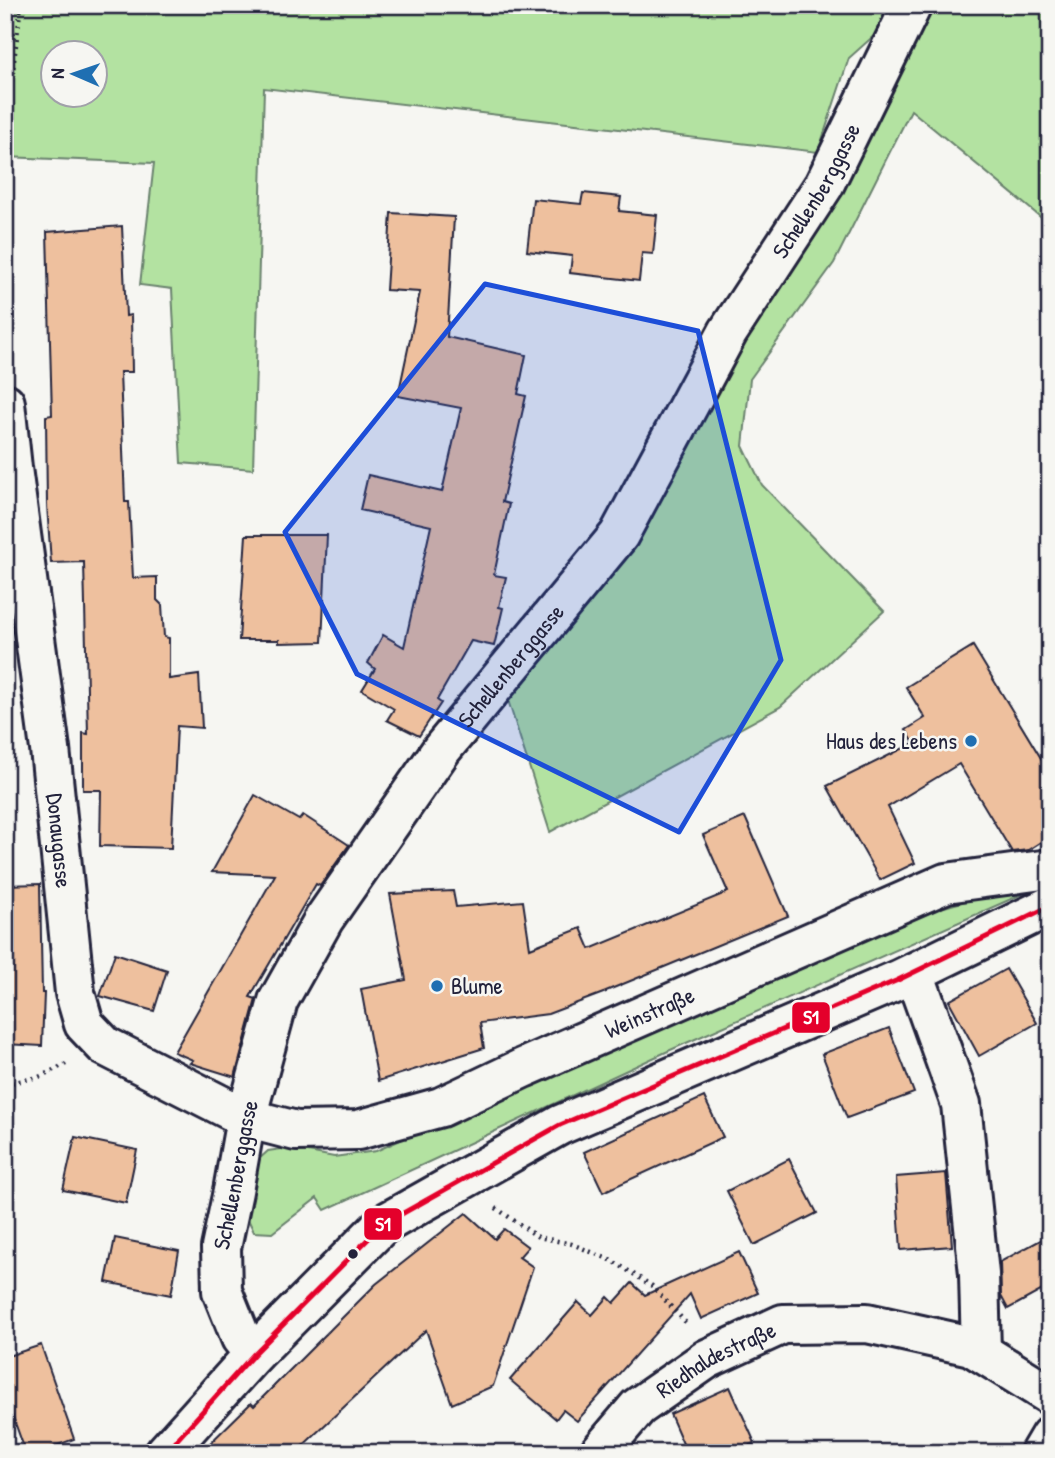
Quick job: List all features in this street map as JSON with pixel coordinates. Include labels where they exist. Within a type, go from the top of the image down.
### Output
[{"type":"street","name":"Schellenberggasse","points":[[254,1354],[242,1338],[222,1291],[221,1248],[246,1118],[278,1001],[324,919],[442,749],[619,535],[727,332],[824,185],[912,5]]},
{"type":"street","name":"Donaugasse","points":[[5,402],[50,750],[75,993],[83,1024],[105,1046],[246,1118]]},
{"type":"street","name":"Weinstraße","points":[[246,1118],[296,1131],[358,1130],[441,1107],[523,1068],[946,883],[1050,869]]},
{"type":"street","points":[[165,1453],[254,1354],[382,1225],[560,1125],[914,972],[1050,906]]},
{"type":"street","points":[[914,972],[961,1104],[979,1274],[981,1352]]},
{"type":"street","name":"Riedhaldestraße","points":[[598,1453],[638,1407],[707,1359],[783,1324],[867,1323],[971,1346],[1050,1395]]},
{"type":"street","points":[[1040,1453],[1050,1436]]},
{"type":"path","points":[[5,116],[22,5]]},
{"type":"path","points":[[5,1084],[39,1077],[105,1046]]},
{"type":"path","points":[[471,1176],[482,1198],[538,1237],[572,1244],[613,1261],[652,1286],[686,1321],[707,1359]]},
{"type":"highlighted area","points":[[485,284],[698,331],[781,660],[679,832],[357,674],[285,532]]},
{"type":"green space","points":[[5,5],[896,5],[887,24],[849,58],[818,152],[264,88],[253,469],[181,463],[172,289],[140,285],[154,163],[5,157]]},
{"type":"green space","points":[[925,5],[1050,5],[1050,225],[911,110],[834,263],[750,379],[743,446],[762,485],[884,611],[780,707],[550,832],[507,697]]},
{"type":"green space","points":[[1033,882],[1036,888],[666,1052],[325,1210],[317,1198],[272,1233],[254,1232],[247,1217],[249,1168],[268,1151],[288,1148],[334,1157],[376,1151],[709,1002],[937,909]]},
{"type":"building","points":[[583,193],[621,197],[619,211],[657,215],[653,254],[642,253],[639,281],[570,273],[572,256],[527,251],[533,199],[581,204]]},
{"type":"building","points":[[391,213],[454,217],[447,337],[526,355],[518,394],[526,396],[502,502],[509,504],[494,575],[506,577],[499,607],[503,608],[494,646],[471,641],[437,700],[441,703],[419,736],[387,720],[394,709],[362,690],[375,669],[368,663],[383,635],[404,647],[431,526],[360,510],[368,475],[442,492],[461,408],[398,396],[420,292],[386,290]]},
{"type":"building","points":[[122,226],[126,316],[131,315],[132,372],[120,372],[125,502],[129,502],[133,578],[157,577],[157,600],[162,605],[164,637],[169,638],[169,679],[199,675],[202,728],[177,726],[171,848],[100,846],[101,790],[83,790],[83,733],[88,734],[84,562],[51,563],[47,505],[46,416],[52,415],[47,232]]},
{"type":"building","points":[[246,535],[327,535],[322,642],[239,640]]},
{"type":"building","name":"Haus des Lebens","points":[[973,646],[1050,773],[1050,836],[1028,850],[1012,852],[959,764],[888,807],[915,863],[880,880],[827,786],[914,743],[906,730],[925,718],[906,687]]},
{"type":"building","points":[[255,795],[299,820],[303,815],[349,845],[320,886],[316,884],[250,997],[256,999],[235,1077],[190,1063],[193,1060],[174,1052],[275,875],[212,872]]},
{"type":"building","points":[[745,817],[788,916],[548,1014],[480,1023],[484,1048],[378,1081],[361,989],[406,980],[390,894],[453,891],[456,907],[523,901],[530,948],[581,928],[590,949],[728,892],[703,835]]},
{"type":"building","points":[[40,884],[44,993],[42,1046],[5,1044],[5,885]]},
{"type":"building","points":[[115,953],[167,970],[154,1011],[100,996]]},
{"type":"building","points":[[1006,969],[1037,1023],[979,1056],[949,1001]]},
{"type":"building","points":[[889,1028],[914,1093],[847,1118],[822,1054]]},
{"type":"building","points":[[704,1097],[723,1137],[603,1192],[584,1152]]},
{"type":"building","points":[[75,1137],[137,1150],[126,1203],[63,1190]]},
{"type":"building","points":[[789,1159],[817,1213],[754,1245],[727,1191]]},
{"type":"building","points":[[946,1173],[952,1246],[901,1250],[896,1177]]},
{"type":"building","points":[[466,1213],[495,1239],[504,1229],[528,1247],[519,1257],[533,1267],[493,1386],[452,1404],[426,1330],[295,1453],[200,1453],[251,1403],[254,1406],[376,1284]]},
{"type":"building","points":[[1050,1235],[1050,1286],[1008,1309],[1001,1296],[1000,1262]]},
{"type":"building","points":[[115,1238],[179,1251],[171,1295],[106,1282]]},
{"type":"building","points":[[739,1252],[758,1293],[701,1319],[690,1294],[577,1421],[563,1410],[556,1419],[510,1380],[578,1302],[592,1315],[608,1297],[614,1303],[632,1283],[645,1295]]},
{"type":"building","points":[[41,1345],[74,1439],[37,1453],[26,1453],[5,1395],[5,1357]]},
{"type":"building","points":[[730,1387],[755,1443],[733,1453],[687,1453],[670,1414]]},
{"type":"transit line","name":"S1","points":[[165,1453],[254,1354],[382,1225],[560,1125],[898,980],[1050,906]]},
{"type":"place","name":"Haus des Lebens","points":[[971,741]]},
{"type":"place","name":"Blume","points":[[437,986]]}]
